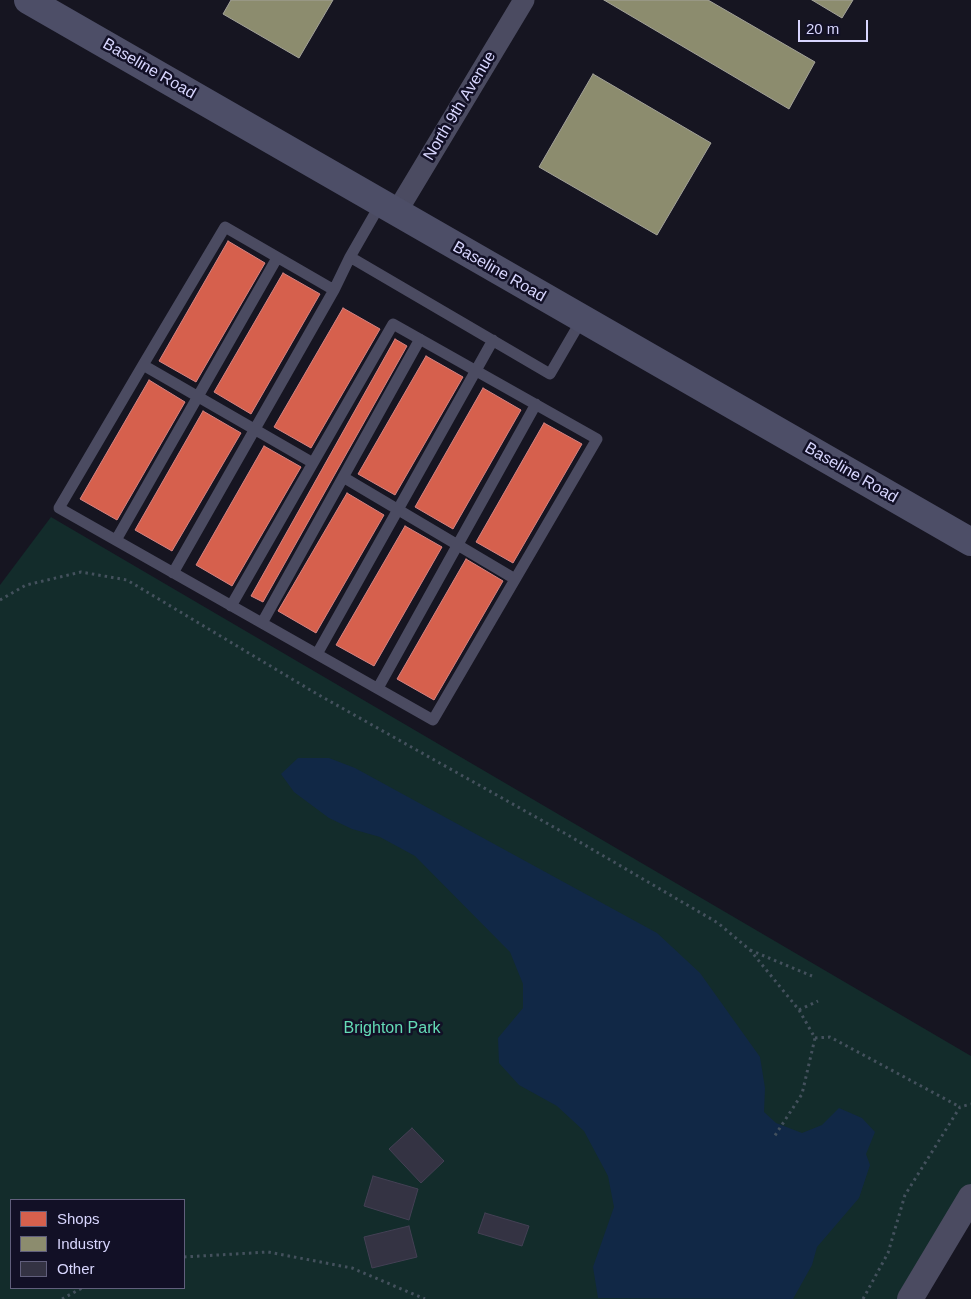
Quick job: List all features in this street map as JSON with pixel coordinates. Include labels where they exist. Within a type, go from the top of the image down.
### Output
[{"type":"main road","name":"Baseline Road","points":[[28,0],[971,542]]},
{"type":"street","name":"North 9th Avenue","points":[[388,208],[524,0]]},
{"type":"street","points":[[910,1299],[971,1197]]},
{"type":"lane","points":[[173,573],[256,430],[334,290],[350,257],[388,208]]},
{"type":"lane","points":[[231,606],[393,324],[597,439],[433,720],[378,688],[231,606],[59,508],[225,227],[334,290]]},
{"type":"lane","points":[[350,257],[550,374],[582,319]]},
{"type":"lane","points":[[116,540],[277,258]]},
{"type":"lane","points":[[262,623],[420,339]]},
{"type":"lane","points":[[317,654],[493,340]]},
{"type":"lane","points":[[143,365],[312,463]]},
{"type":"lane","points":[[378,688],[536,404]]},
{"type":"lane","points":[[343,477],[515,579]]},
{"type":"path","points":[[0,600],[26,585],[81,572],[127,580],[317,694],[566,834],[718,923],[750,950],[799,1010],[815,1038],[802,1094],[774,1137]]},
{"type":"path","points":[[750,950],[812,976]]},
{"type":"path","points":[[799,1010],[818,1001]]},
{"type":"path","points":[[815,1038],[830,1037],[960,1107]]},
{"type":"path","points":[[863,1299],[888,1253],[905,1194],[960,1107],[971,1104]]},
{"type":"path","points":[[185,1256],[268,1252],[352,1268],[425,1299]]},
{"type":"path","points":[[62,1299],[80,1289]]},
{"type":"green space","name":"Brighton Park","points":[[51,517],[971,1056],[971,1199],[912,1299],[0,1299],[0,585]]},
{"type":"water","points":[[298,758],[329,758],[355,768],[657,933],[700,973],[760,1057],[765,1088],[764,1112],[776,1123],[802,1133],[822,1125],[839,1108],[862,1118],[875,1132],[866,1154],[870,1165],[859,1198],[817,1247],[812,1265],[793,1299],[598,1298],[593,1267],[614,1207],[608,1176],[584,1131],[557,1106],[519,1085],[499,1063],[498,1038],[523,1008],[523,984],[510,952],[415,856],[380,837],[352,829],[329,818],[294,792],[281,774]]},
{"type":"building: Shops","points":[[228,241],[265,263],[196,382],[159,361]]},
{"type":"building: Shops","points":[[283,273],[320,294],[251,414],[214,392]]},
{"type":"building: Shops","points":[[343,308],[380,329],[311,448],[274,427]]},
{"type":"building: Shops","points":[[395,339],[407,346],[263,602],[251,596]]},
{"type":"building: Shops","points":[[426,356],[463,377],[395,495],[358,474]]},
{"type":"building: Shops","points":[[149,380],[185,402],[117,520],[80,499]]},
{"type":"building: Shops","points":[[483,388],[521,410],[453,529],[415,507]]},
{"type":"building: Shops","points":[[203,411],[241,433],[172,551],[135,530]]},
{"type":"building: Shops","points":[[544,423],[582,444],[513,563],[476,542]]},
{"type":"building: Shops","points":[[264,446],[301,467],[232,586],[196,565]]},
{"type":"building: Shops","points":[[347,493],[384,515],[316,633],[278,611]]},
{"type":"building: Shops","points":[[405,526],[442,547],[374,666],[336,645]]},
{"type":"building: Shops","points":[[466,559],[503,581],[434,700],[397,679]]},
{"type":"building: Industry","points":[[231,0],[333,0],[299,58],[223,14]]},
{"type":"building: Industry","points":[[604,0],[708,0],[815,62],[789,109]]},
{"type":"building: Industry","points":[[812,0],[853,0],[842,18]]},
{"type":"building: Industry","points":[[593,74],[711,143],[657,235],[539,167]]},
{"type":"building: Other","points":[[412,1128],[444,1161],[421,1183],[389,1149]]},
{"type":"building: Other","points":[[373,1176],[418,1189],[409,1220],[364,1206]]},
{"type":"building: Other","points":[[485,1213],[529,1226],[522,1246],[478,1233]]},
{"type":"building: Other","points":[[409,1226],[417,1257],[372,1268],[364,1237]]}]
